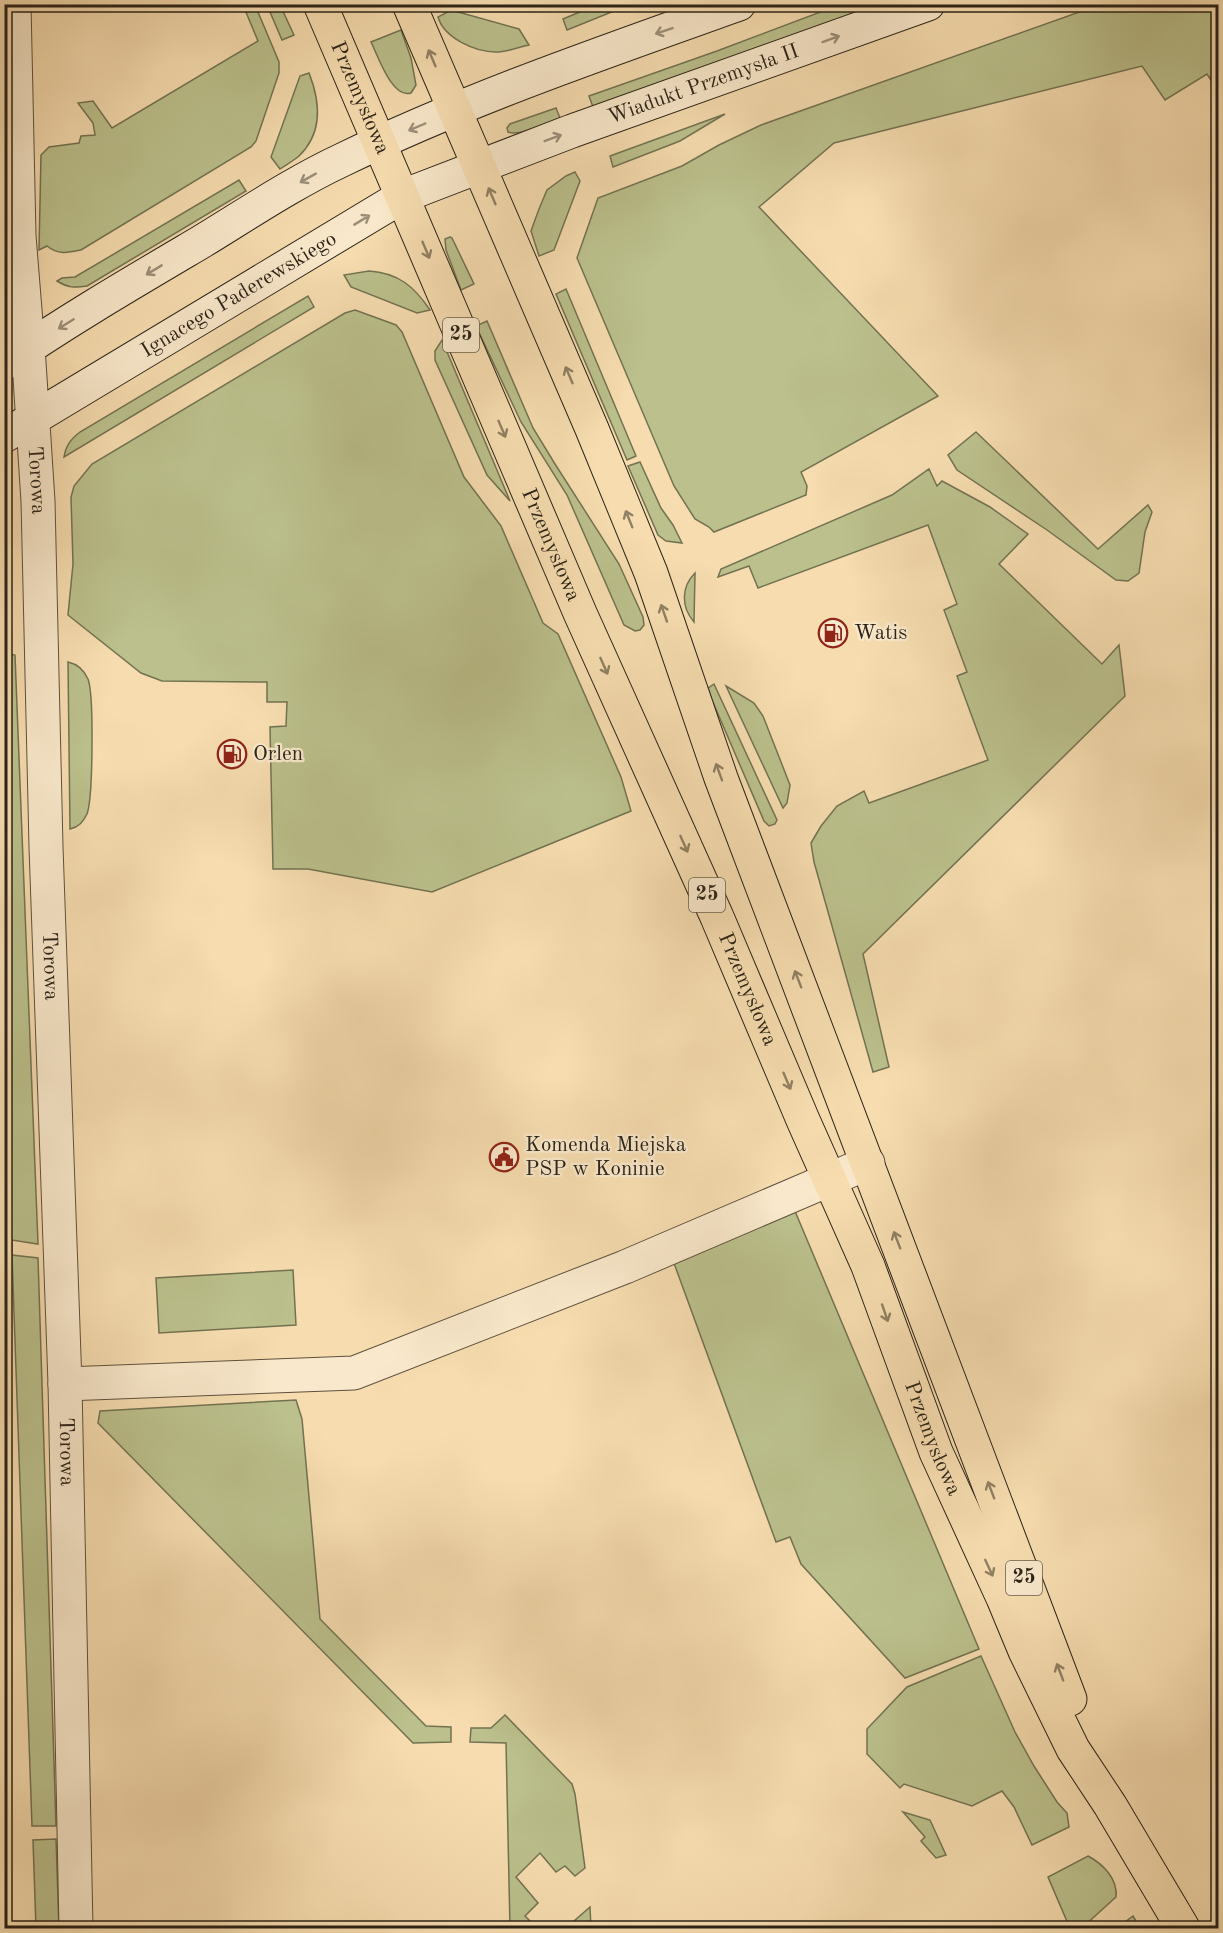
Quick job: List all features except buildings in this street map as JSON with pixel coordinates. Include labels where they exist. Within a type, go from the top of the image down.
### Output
[{"type":"main road","name":"Przemysłowa","points":[[320,4],[580,613],[717,917],[868,1266],[936,1452],[1025,1651],[1072,1749],[1110,1805],[1183,1929]]},
{"type":"main road","name":"Przemysłowa","points":[[409,4],[651,573],[721,778],[1110,1805]]},
{"type":"street","name":"Torowa","points":[[14,4],[19,236],[16,356],[33,419],[37,492],[46,858],[65,1384],[76,1929]]},
{"type":"street","points":[[16,356],[267,201],[341,160],[578,62],[739,4]]},
{"type":"street","name":"Wiadukt Przemysła II","points":[[479,165],[928,4]]},
{"type":"street","name":"Ignacego Paderewskiego","points":[[4,436],[403,196],[479,165]]},
{"type":"street","points":[[65,1384],[354,1373],[625,1267],[868,1163]]},
{"type":"green space","points":[[599,4],[629,5],[567,30],[563,19]]},
{"type":"green space","points":[[243,5],[255,5],[279,62],[279,73],[256,141],[251,147],[81,250],[63,252],[55,251],[47,246],[39,250],[41,155],[49,147],[79,143],[81,136],[95,135],[93,123],[78,103],[93,101],[112,128],[258,41]]},
{"type":"green space","points":[[267,5],[280,5],[294,35],[282,40]]},
{"type":"green space","points":[[839,5],[883,5],[593,107],[589,96]]},
{"type":"green space","points":[[1099,5],[1218,5],[1218,91],[1207,74],[1165,100],[1142,66],[834,143],[759,207],[938,396],[801,472],[807,486],[806,495],[714,532],[695,519],[674,486],[577,258],[598,198],[682,166],[761,125]]},
{"type":"green space","points":[[451,10],[519,29],[529,45],[496,52],[461,42],[441,25],[438,17]]},
{"type":"green space","points":[[401,30],[411,58],[416,85],[411,93],[398,90],[392,83],[371,42]]},
{"type":"green space","points":[[309,73],[317,106],[316,127],[307,147],[299,156],[280,169],[271,157],[300,76]]},
{"type":"green space","points":[[556,108],[560,118],[527,131],[508,132],[507,128],[510,124]]},
{"type":"green space","points":[[725,114],[680,141],[613,167],[610,156]]},
{"type":"green space","points":[[575,172],[580,181],[554,250],[539,256],[531,231],[547,190]]},
{"type":"green space","points":[[239,180],[246,191],[87,286],[72,287],[57,281],[62,278],[75,277]]},
{"type":"green space","points":[[450,237],[474,284],[461,290],[446,250],[445,239]]},
{"type":"green space","points":[[369,271],[389,275],[404,282],[418,294],[430,310],[417,313],[351,287],[344,275]]},
{"type":"green space","points":[[566,289],[636,456],[627,460],[556,294]]},
{"type":"green space","points":[[308,296],[314,307],[64,457],[69,443],[80,432]]},
{"type":"green space","points":[[355,310],[396,325],[402,332],[464,477],[501,526],[543,623],[558,634],[621,777],[631,811],[432,892],[308,869],[273,869],[270,727],[286,726],[287,702],[267,702],[267,682],[162,681],[141,673],[68,615],[73,564],[71,497],[74,486],[92,464],[345,313]]},
{"type":"green space","points":[[487,321],[533,428],[619,564],[643,617],[644,625],[640,630],[635,631],[624,625],[567,495],[521,422],[476,326]]},
{"type":"green space","points":[[442,340],[510,501],[487,475],[435,360],[435,351]]},
{"type":"green space","points":[[976,432],[1098,549],[1148,505],[1152,512],[1145,532],[1139,573],[1128,581],[1116,580],[1047,530],[957,470],[948,455]]},
{"type":"green space","points":[[640,462],[661,508],[682,543],[666,541],[658,535],[628,466]]},
{"type":"green space","points":[[929,469],[937,486],[942,481],[990,507],[1028,534],[999,564],[1102,664],[1119,645],[1125,696],[863,954],[889,1067],[873,1072],[814,862],[811,843],[837,806],[864,791],[869,803],[988,760],[957,676],[967,672],[944,610],[957,604],[928,525],[758,588],[749,566],[718,577],[721,569],[892,495]]},
{"type":"green space","points":[[695,573],[694,622],[687,610],[684,597],[687,584]]},
{"type":"green space","points":[[5,653],[15,655],[38,1244],[12,1240],[12,1255],[38,1258],[56,1826],[32,1826],[12,1256],[4,1256]]},
{"type":"green space","points":[[68,662],[80,668],[88,679],[92,725],[91,788],[87,814],[80,824],[70,829]]},
{"type":"green space","points":[[714,684],[777,820],[775,824],[769,826],[764,821],[712,700],[708,688]]},
{"type":"green space","points":[[726,686],[754,703],[763,716],[790,785],[787,803],[783,808]]},
{"type":"green space","points":[[792,1204],[979,1649],[905,1678],[801,1564],[790,1537],[776,1542],[671,1255]]},
{"type":"green space","points":[[293,1270],[296,1325],[159,1333],[156,1278]]},
{"type":"green space","points":[[296,1400],[302,1419],[320,1619],[426,1726],[451,1727],[451,1742],[413,1743],[98,1423],[100,1411]]},
{"type":"green space","points":[[981,1656],[1015,1732],[1057,1802],[1067,1813],[1069,1827],[1032,1845],[1014,1807],[1002,1791],[972,1806],[904,1784],[900,1788],[867,1754],[867,1729],[907,1687]]},
{"type":"green space","points":[[505,1715],[572,1784],[575,1794],[585,1868],[575,1876],[565,1866],[556,1872],[540,1853],[516,1877],[538,1903],[525,1916],[537,1928],[510,1928],[506,1743],[470,1742],[471,1728],[491,1728]]},
{"type":"green space","points":[[903,1812],[930,1820],[946,1855],[936,1858],[921,1841],[925,1837]]},
{"type":"green space","points":[[56,1839],[59,1928],[36,1928],[33,1840]]},
{"type":"green space","points":[[1088,1856],[1099,1863],[1112,1878],[1116,1897],[1083,1927],[1069,1926],[1048,1877]]},
{"type":"green space","points":[[590,1907],[591,1928],[566,1928]]},
{"type":"green space","points":[[1133,1916],[1140,1928],[1117,1928]]},
{"type":"place","name":"Watis","points":[[833,633]]},
{"type":"place","name":"Orlen","points":[[232,754]]},
{"type":"place","name":"Komenda Miejska PSP w Koninie","points":[[504,1157]]}]
